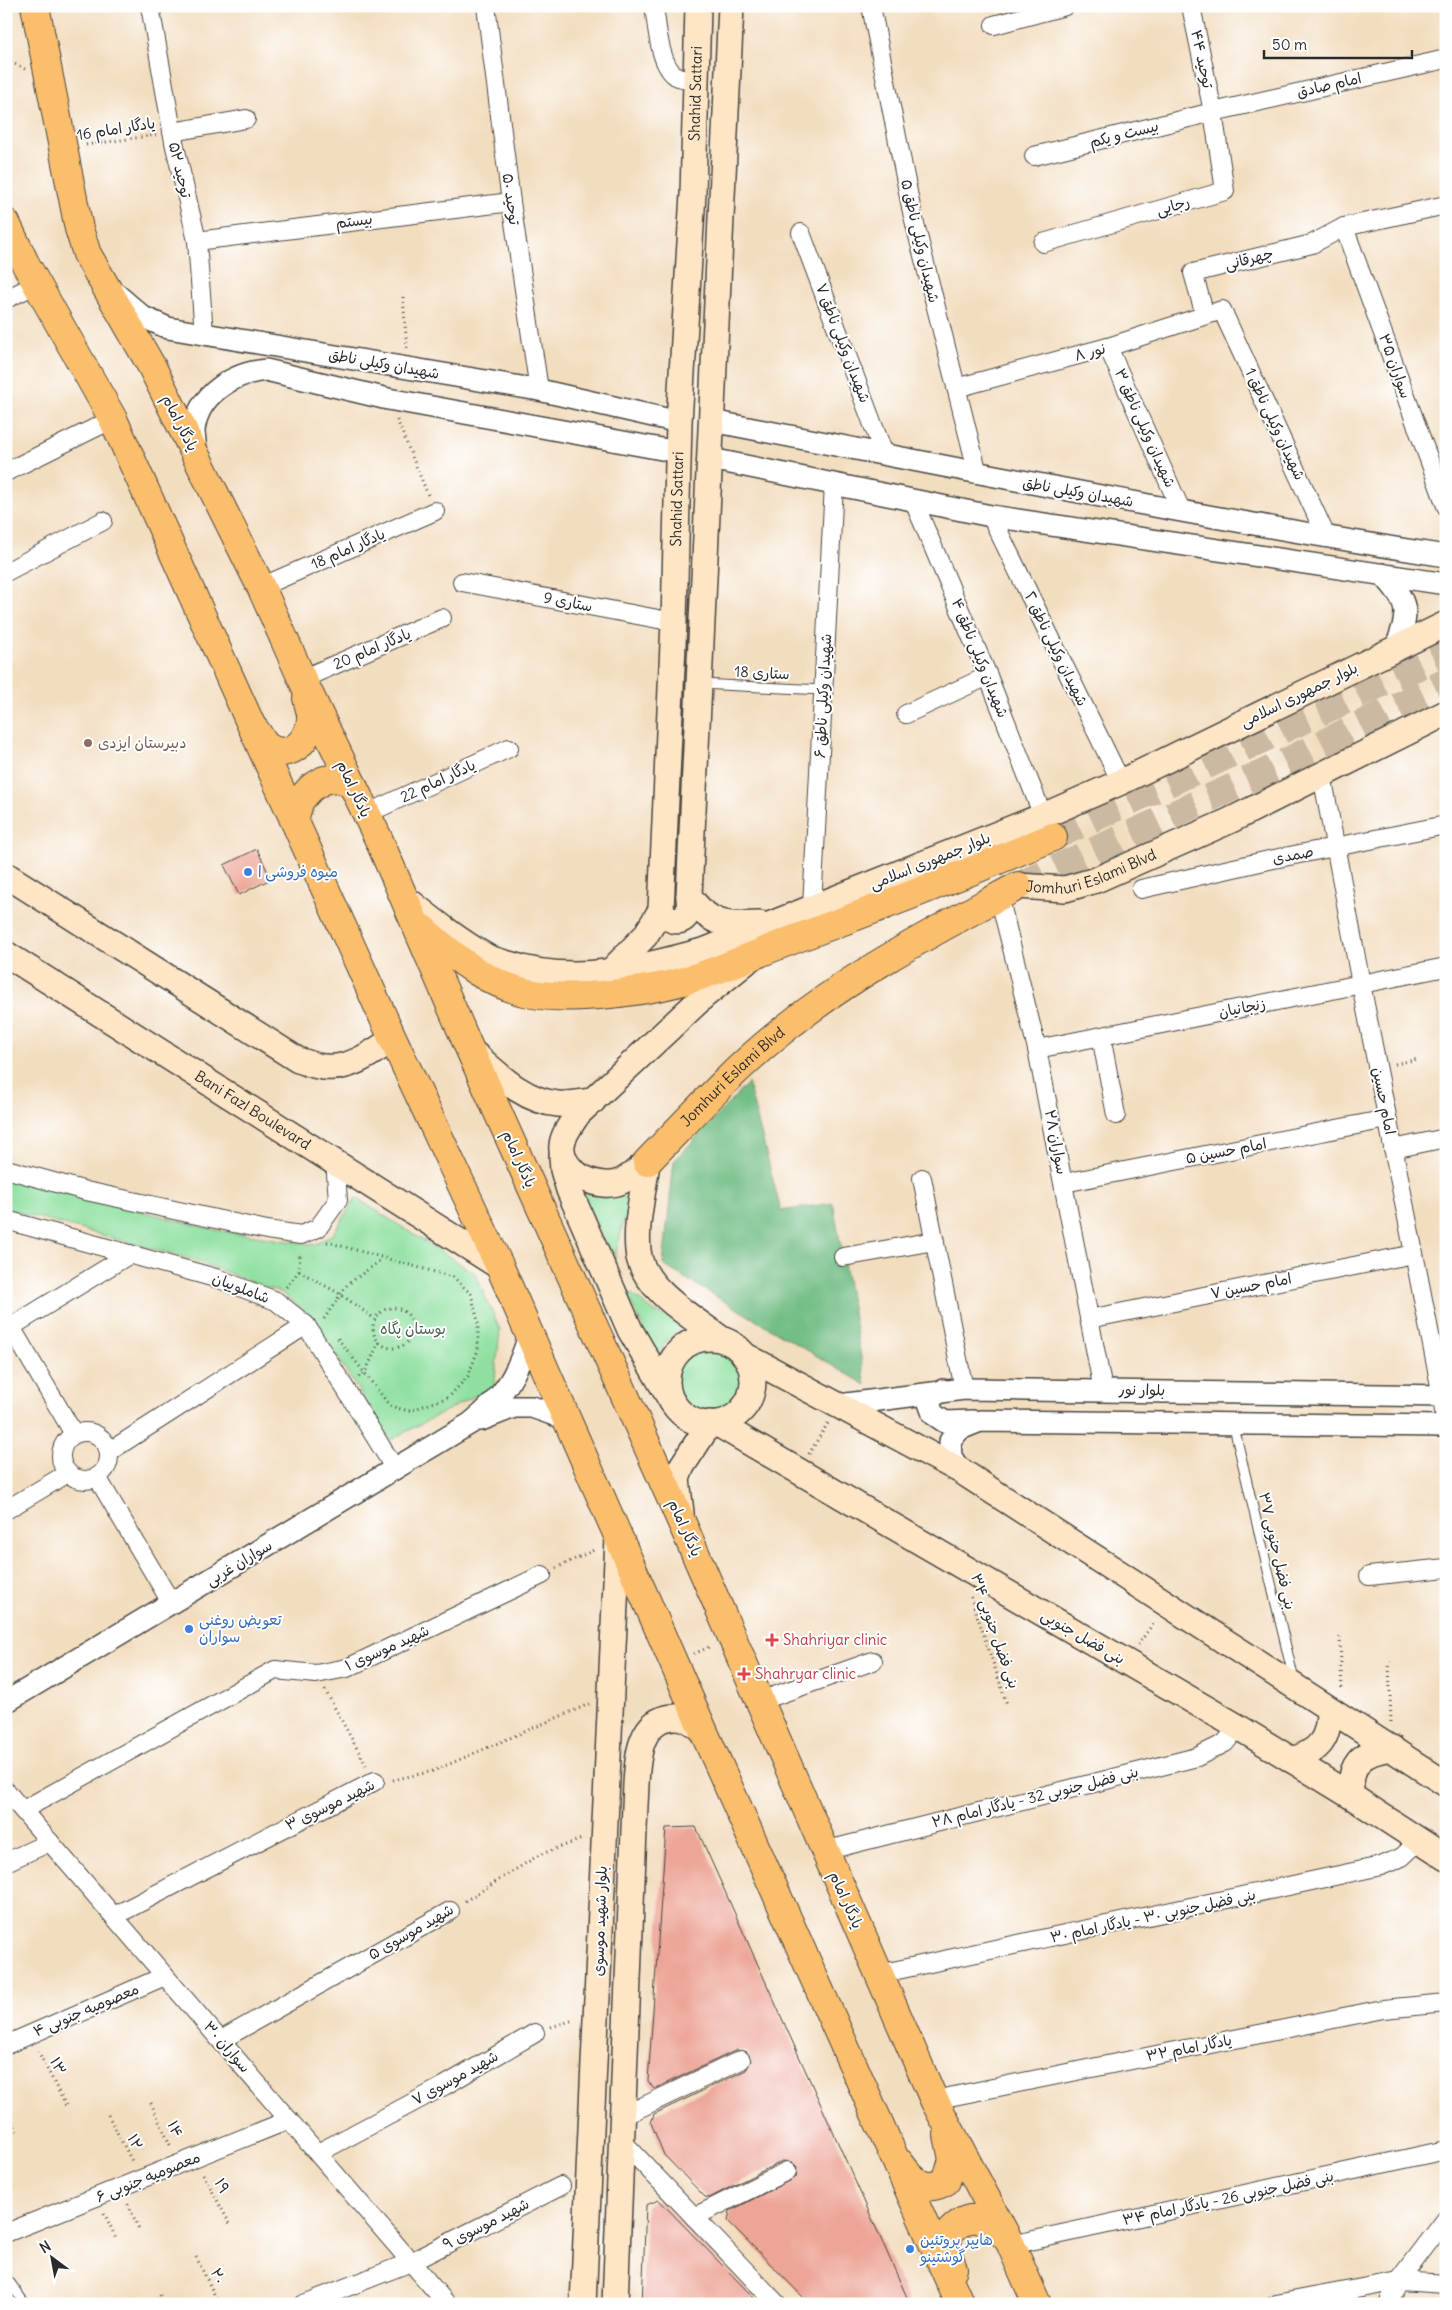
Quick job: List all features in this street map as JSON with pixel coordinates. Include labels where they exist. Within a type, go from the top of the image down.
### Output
[{"type":"main road","name":"یادگار امام","points":[[35,6],[79,229],[87,254],[152,367],[261,587],[302,679],[353,785],[682,1523],[934,2100],[1008,2241],[1036,2304]]},
{"type":"main road","name":"Shahid Sattari","points":[[610,972],[645,936],[661,910],[674,622],[678,422],[693,194],[698,6]]},
{"type":"main road","name":"Shahid Sattari","points":[[661,910],[666,918],[675,921],[684,918],[689,910],[701,684],[726,79],[731,6]]},
{"type":"main road","points":[[695,80],[726,79]]},
{"type":"main road","points":[[6,222],[37,284],[113,419],[393,1039],[500,1267],[704,1732],[960,2304]]},
{"type":"main road","name":"بلوار جمهوری اسلامی","points":[[404,897],[450,934],[489,958],[531,971],[570,974],[610,972],[652,965],[706,950],[812,908],[1048,826],[1121,782],[1446,624]]},
{"type":"main road","points":[[252,724],[266,746],[276,751],[286,752],[303,741],[308,734],[311,715],[302,679]]},
{"type":"main road","name":"Jomhuri Eslami Blvd","points":[[648,1162],[726,1080],[777,1035],[890,955],[1008,891],[1065,888],[1096,880],[1229,821],[1446,713]]},
{"type":"main road","points":[[294,820],[300,800],[311,788],[324,780],[338,778],[353,785]]},
{"type":"main road","points":[[416,923],[452,955],[477,972],[507,987],[540,995],[581,995],[637,990],[696,977],[884,907],[1048,826]]},
{"type":"main road","points":[[6,875],[298,1060],[325,1067],[348,1064],[370,1054],[393,1039]]},
{"type":"main road","points":[[689,896],[699,911],[709,918],[738,925],[772,924]]},
{"type":"main road","name":"Bani Fazl Boulevard","points":[[6,954],[500,1267]]},
{"type":"main road","points":[[744,1355],[751,1368],[753,1382],[750,1397],[742,1410],[730,1418],[713,1423],[691,1420],[680,1412],[672,1402],[630,1330],[569,1190],[562,1170],[562,1144],[565,1135],[585,1108],[705,994],[756,954]]},
{"type":"main road","points":[[470,1050],[508,1083],[535,1100],[585,1108]]},
{"type":"main road","points":[[562,1154],[576,1173],[593,1182],[613,1184],[622,1181],[648,1162]]},
{"type":"main road","points":[[648,1162],[638,1229],[639,1259],[651,1280],[664,1295],[744,1355],[961,1471],[1446,1784]]},
{"type":"main road","points":[[672,1402],[668,1388],[668,1374],[672,1360],[682,1349],[694,1341],[708,1338],[723,1340]]},
{"type":"main road","points":[[682,1523],[677,1479],[682,1466],[713,1423]]},
{"type":"main road","name":"بنی فضل جنوبی","points":[[713,1423],[1238,1727],[1351,1796],[1446,1858]]},
{"type":"main road","name":"بلوار شهید موسوی","points":[[583,2304],[618,1538]]},
{"type":"main road","points":[[1292,1760],[1308,1755],[1322,1743],[1336,1714]]},
{"type":"main road","name":"بلوار شهید موسوی","points":[[615,2304],[635,1806],[642,1743],[648,1730],[660,1719],[674,1716],[687,1718],[704,1732]]},
{"type":"main road","points":[[1351,1796],[1350,1778],[1358,1761],[1373,1750],[1392,1748]]},
{"type":"main road","points":[[888,2145],[914,2180],[923,2186],[939,2185],[946,2181],[953,2160],[945,2124]]},
{"type":"main road","points":[[966,2304],[947,2250],[948,2234],[957,2223],[969,2219],[980,2219],[1008,2241]]},
{"type":"street","name":"توحید ۵۲","points":[[150,6],[172,132],[196,240],[204,334]]},
{"type":"street","name":"توحید ۵۰","points":[[486,6],[511,202],[538,390]]},
{"type":"street","points":[[654,6],[659,41],[668,70],[677,77],[695,80]]},
{"type":"street","name":"شهیدان وکیلی ناطق ۵","points":[[871,6],[912,212],[978,474]]},
{"type":"street","points":[[994,25],[1065,6]]},
{"type":"street","name":"توحید ۴۴","points":[[1191,6],[1213,112]]},
{"type":"street","name":"امام صادق","points":[[1213,112],[1446,59]]},
{"type":"street","name":"بیست و یکم","points":[[1034,156],[1213,112]]},
{"type":"street","name":"رجایی","points":[[1043,243],[1226,190],[1213,112]]},
{"type":"street","points":[[172,132],[246,119]]},
{"type":"street","name":"بیستم","points":[[196,240],[511,202]]},
{"type":"street","points":[[1344,227],[1446,205]]},
{"type":"street","name":"چهرقانی","points":[[1214,313],[1193,273],[1312,244],[1344,227]]},
{"type":"street","name":"سواران ۳۵","points":[[1344,227],[1446,506]]},
{"type":"street","name":"شهیدان وکیلی ناطق ۷","points":[[801,232],[884,454]]},
{"type":"street","name":"شهیدان وکیلی ناطق","points":[[103,282],[143,317],[168,328],[538,390],[678,422]]},
{"type":"street","points":[[6,299],[37,284]]},
{"type":"street","name":"نور ۸","points":[[956,388],[1108,347],[1214,313]]},
{"type":"street","name":"شهیدان وکیلی ناطق 1","points":[[1214,313],[1327,538]]},
{"type":"street","name":"شهیدان وکیلی ناطق ۳","points":[[1108,347],[1181,510]]},
{"type":"street","name":"شهیدان وکیلی ناطق","points":[[196,455],[194,429],[199,412],[207,398],[232,378],[248,372],[266,370],[388,398],[678,452]]},
{"type":"street","points":[[612,441],[618,437],[626,426],[622,410]]},
{"type":"street","points":[[6,472],[113,419]]},
{"type":"street","name":"شهیدان وکیلی ناطق","points":[[712,421],[978,474],[1327,538],[1446,556]]},
{"type":"street","points":[[711,459],[914,502],[992,516],[1446,584]]},
{"type":"street","name":"شهیدان وکیلی ناطق ۶","points":[[812,908],[834,484]]},
{"type":"street","name":"شهیدان وکیلی ناطق ۴","points":[[914,502],[988,676],[1048,826]]},
{"type":"street","name":"یادگار امام 18","points":[[261,587],[435,511]]},
{"type":"street","name":"شهیدان وکیلی ناطق ٢","points":[[992,516],[1121,782]]},
{"type":"street","points":[[6,572],[104,521]]},
{"type":"street","points":[[1382,574],[1403,600],[1406,618],[1395,649]]},
{"type":"street","name":"ستاری 9","points":[[462,582],[674,622]]},
{"type":"street","name":"یادگار امام 20","points":[[302,679],[442,618]]},
{"type":"street","points":[[906,714],[988,676]]},
{"type":"street","name":"یادگار امام 22","points":[[366,814],[510,748]]},
{"type":"street","name":"امام حسین","points":[[1322,775],[1377,1068],[1444,1396],[1446,1426]]},
{"type":"street","name":"صمدی","points":[[1141,889],[1269,860],[1446,825]]},
{"type":"street","name":"سواران ۲۸","points":[[1008,891],[1103,1390]]},
{"type":"street","name":"زنجانیان","points":[[1037,1049],[1446,967]]},
{"type":"street","points":[[1101,1036],[1116,1115]]},
{"type":"street","name":"امام حسین ۵","points":[[1064,1183],[1387,1118]]},
{"type":"street","points":[[1393,1149],[1446,1138]]},
{"type":"street","points":[[6,1169],[86,1191],[267,1230],[301,1235],[318,1228],[338,1200],[335,1162]]},
{"type":"street","points":[[922,1178],[935,1241],[954,1390],[933,1397],[929,1403],[933,1414],[945,1422],[954,1423],[980,1420],[1233,1422],[1446,1426]]},
{"type":"street","name":"شاملوییان","points":[[6,1220],[219,1279],[276,1301],[306,1325],[394,1469]]},
{"type":"street","points":[[843,1257],[935,1241]]},
{"type":"street","points":[[74,1434],[8,1328],[130,1254]]},
{"type":"street","name":"امام حسین ۷","points":[[1089,1319],[1414,1254]]},
{"type":"street","points":[[110,1451],[306,1325]]},
{"type":"street","points":[[471,1423],[493,1406],[506,1388],[521,1364],[529,1335]]},
{"type":"street","name":"بلوار نور","points":[[839,1405],[954,1390],[1103,1390],[1444,1396]]},
{"type":"street","points":[[471,1423],[514,1407],[532,1407],[566,1419]]},
{"type":"street","points":[[961,1471],[951,1456],[950,1441],[960,1429],[980,1420]]},
{"type":"street","name":"سواران غربی","points":[[6,1702],[471,1423]]},
{"type":"street","points":[[89,1431],[102,1438],[110,1451],[108,1466],[97,1477],[82,1480],[68,1474],[61,1460],[63,1445],[74,1434],[89,1431]]},
{"type":"street","points":[[6,1510],[68,1474]]},
{"type":"street","points":[[97,1477],[172,1604]]},
{"type":"street","points":[[1370,1576],[1446,1568]]},
{"type":"street","name":"شهید موسوی ۱","points":[[23,1810],[275,1670],[316,1674],[347,1668],[542,1575]]},
{"type":"street","points":[[760,1701],[873,1661]]},
{"type":"street","name":"بنی فضل جنوبی 32 - یادگار امام ۲۸","points":[[824,1851],[1197,1757],[1224,1743],[1238,1727]]},
{"type":"street","name":"شهید موسوی ۳","points":[[114,1916],[374,1781]]},
{"type":"street","name":"سواران ۳۰","points":[[6,1791],[447,2304]]},
{"type":"street","name":"بنی فضل جنوبی ۳۰ - یادگار امام ۳۰","points":[[879,1974],[1381,1866],[1402,1857],[1419,1841]]},
{"type":"street","points":[[6,1862],[50,1842]]},
{"type":"street","name":"شهید موسوی ۵","points":[[221,2040],[450,1911]]},
{"type":"street","name":"معصومیه جنوبی ۴","points":[[6,2045],[165,1976]]},
{"type":"street","name":"یادگار امام ۳۲","points":[[934,2100],[1383,2009],[1446,2003]]},
{"type":"street","name":"شهید موسوی ۷","points":[[318,2153],[444,2086],[535,2032]]},
{"type":"street","points":[[741,2060],[622,2129],[694,2217],[777,2304]]},
{"type":"street","name":"معصومیه جنوبی ۶","points":[[6,2233],[289,2120]]},
{"type":"street","name":"بنی فضل جنوبی 26 - یادگار امام ۳۴","points":[[1008,2241],[1446,2150]]},
{"type":"street","points":[[694,2217],[787,2171]]},
{"type":"street","name":"شهید موسوی ۹","points":[[304,2304],[411,2262],[561,2186]]},
{"type":"street","points":[[1388,2304],[1399,2281],[1446,2219]]},
{"type":"street","points":[[1276,2304],[1399,2281],[1446,2284]]},
{"type":"lane","name":"ستاری 18","points":[[701,684],[823,690]]},
{"type":"lane","name":"بنی فضل جنوبی ۳۷","points":[[1233,1422],[1295,1686]]},
{"type":"lane","points":[[6,2277],[25,2304]]},
{"type":"path","name":"یادگار امام 16","points":[[63,149],[172,132]]},
{"type":"path","points":[[402,297],[408,368]]},
{"type":"path","points":[[388,398],[435,511]]},
{"type":"path","points":[[1377,1068],[1418,1059]]},
{"type":"path","points":[[276,1301],[299,1271],[301,1235],[382,1259],[453,1277],[471,1294],[478,1321],[478,1350],[468,1376],[449,1397],[409,1411],[390,1406],[334,1333]]},
{"type":"path","points":[[329,1325],[323,1317],[340,1294],[347,1286],[382,1259]]},
{"type":"path","points":[[299,1271],[340,1294],[375,1318]]},
{"type":"path","points":[[396,1308],[407,1313],[413,1324],[411,1337],[402,1346],[390,1348],[378,1342],[373,1331],[375,1318],[384,1310],[396,1308]]},
{"type":"path","points":[[343,1386],[365,1374],[378,1342]]},
{"type":"path","points":[[799,1472],[839,1405]]},
{"type":"path","points":[[542,1575],[618,1538]]},
{"type":"path","name":"بنی فضل جنوبی ۳۴","points":[[960,1566],[1008,1704]]},
{"type":"path","points":[[1127,1662],[1166,1603]]},
{"type":"path","points":[[674,1664],[731,1636]]},
{"type":"path","points":[[1336,1714],[1340,1638]]},
{"type":"path","points":[[1388,1661],[1392,1748]]},
{"type":"path","points":[[316,1674],[374,1781]]},
{"type":"path","name":"شهید موسوی ۳","points":[[374,1781],[395,1780],[433,1771],[611,1694]]},
{"type":"path","name":"شهید موسوی ۵","points":[[450,1911],[538,1855],[604,1830]]},
{"type":"path","points":[[535,2032],[596,2013]]},
{"type":"path","name":"۱۳","points":[[30,2035],[67,2108]]},
{"type":"path","name":"۱۴","points":[[151,2103],[178,2164]]},
{"type":"path","points":[[6,2108],[17,2131]]},
{"type":"path","name":"۱۲","points":[[108,2115],[142,2179]]},
{"type":"path","name":"۱۹","points":[[195,2158],[230,2224]]},
{"type":"path","points":[[120,2187],[139,2229]]},
{"type":"path","points":[[96,2197],[116,2238]]},
{"type":"path","name":"۲۰","points":[[196,2257],[219,2304]]},
{"type":"path","points":[[160,2295],[164,2304]]},
{"type":"green space","points":[[748,1083],[781,1211],[833,1203],[866,1385],[663,1265],[674,1161]]},
{"type":"green space","name":"بوستان پگاه","points":[[6,1177],[215,1230],[315,1245],[333,1234],[356,1198],[475,1273],[500,1330],[494,1386],[390,1440],[311,1316],[282,1293],[194,1260],[6,1209]]},
{"type":"green space","points":[[581,1192],[633,1198],[623,1224],[614,1262]]},
{"type":"green space","points":[[625,1289],[655,1312],[689,1326],[669,1339],[658,1359]]},
{"type":"green space","points":[[703,1345],[717,1345],[730,1351],[739,1360],[745,1373],[743,1393],[735,1405],[717,1415],[703,1415],[690,1409],[681,1400],[675,1387],[675,1373],[681,1360],[690,1351]]},
{"type":"building","name":"میوه فروشی ا","points":[[257,849],[271,879],[239,895],[224,865]]},
{"type":"building","points":[[696,1827],[910,2304],[810,2304],[728,2221],[730,2211],[796,2177],[797,2167],[792,2162],[782,2161],[709,2198],[705,2197],[664,2155],[651,2123],[654,2114],[746,2070],[751,2061],[747,2052],[737,2050],[654,2089],[648,2081],[666,1828]]},
{"type":"building","points":[[659,2200],[760,2304],[642,2304],[646,2205]]},
{"type":"tunnel","points":[[1053,837],[1446,653]]},
{"type":"tunnel","points":[[1018,886],[1266,772],[1446,682]]},
{"type":"place","name":"دبیرستان ایزدی","points":[[88,743]]},
{"type":"place","name":"میوه فروشی ا","points":[[248,872]]},
{"type":"place","name":"تعویض روغنی سواران","points":[[189,1629]]},
{"type":"place","name":"Shahriyar clinic","points":[[772,1640]]},
{"type":"place","name":"Shahryar clinic","points":[[744,1674]]},
{"type":"place","name":"هایپر پروتئین گوشتینو","points":[[910,2249]]}]
